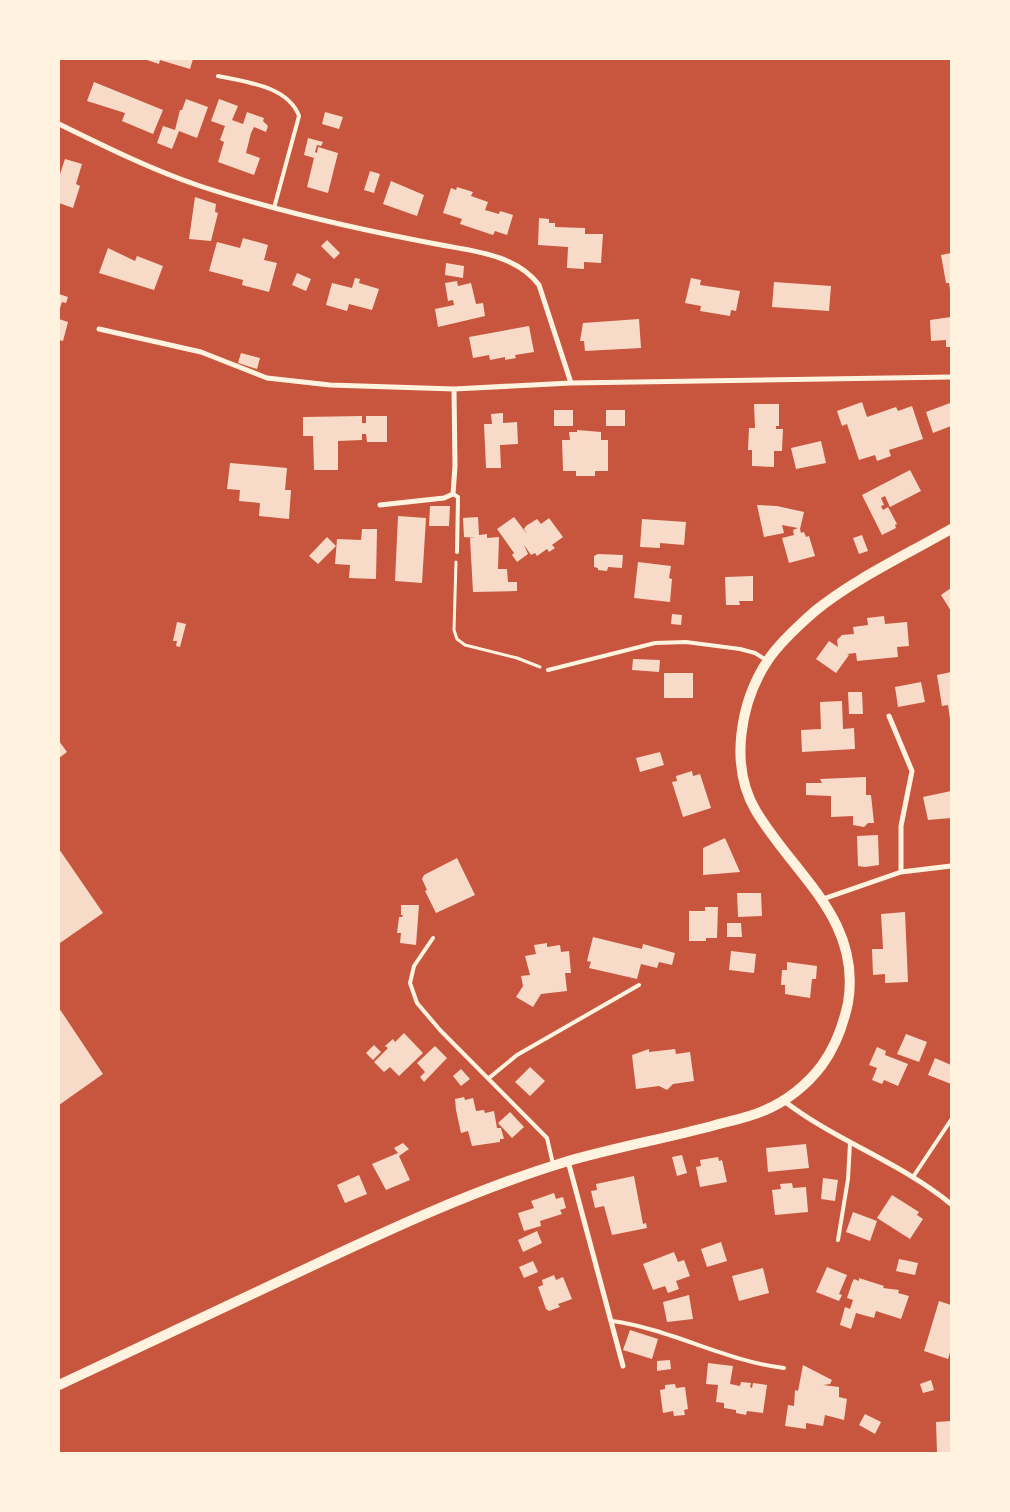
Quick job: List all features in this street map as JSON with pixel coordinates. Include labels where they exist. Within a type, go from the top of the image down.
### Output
[{"type":"main road","points":[[59,1385],[357,1244],[504,1181],[553,1166],[764,1111],[802,1087],[821,1067],[836,1044],[845,1019],[851,985],[848,956],[838,928],[823,899],[758,815],[744,784],[741,760],[746,710],[754,686],[768,661],[780,645],[814,612],[844,590],[951,529]]},
{"type":"street","points":[[59,124],[158,170],[198,185],[274,208],[364,230],[475,252],[516,264],[529,272],[539,285],[570,383]]},
{"type":"street","points":[[99,329],[201,352],[267,378],[330,385],[454,389],[570,383],[951,377]]},
{"type":"street","points":[[380,505],[444,498],[453,494],[456,466],[454,389]]},
{"type":"street","points":[[889,716],[912,771],[901,826],[901,872]]},
{"type":"street","points":[[823,899],[901,872],[951,866]]},
{"type":"street","points":[[784,1100],[804,1116],[913,1177],[951,1204]]},
{"type":"street","points":[[568,1162],[623,1366]]},
{"type":"lane","points":[[218,76],[266,87],[296,106],[299,116],[274,208]]},
{"type":"lane","points":[[453,494],[458,497],[457,552]]},
{"type":"lane","points":[[548,670],[655,643],[686,642],[740,649],[755,653],[768,661]]},
{"type":"lane","points":[[433,938],[414,966],[410,984],[417,1003],[440,1030],[547,1138],[553,1166]]},
{"type":"lane","points":[[489,1078],[525,1050],[639,986]]},
{"type":"lane","points":[[913,1177],[951,1120]]},
{"type":"lane","points":[[838,1240],[847,1188],[850,1143]]},
{"type":"lane","points":[[612,1321],[639,1325],[727,1354],[784,1368]]},
{"type":"path","points":[[457,552],[454,630],[457,639],[465,645],[517,658],[548,670]]},
{"type":"building","points":[[144,59],[193,59],[190,69],[160,60],[159,64]]},
{"type":"building","points":[[94,82],[163,110],[153,134],[122,121],[125,113],[87,101]]},
{"type":"building","points":[[186,99],[208,107],[197,138],[179,131],[172,149],[157,143],[163,126],[175,130],[180,110],[182,110]]},
{"type":"building","points":[[219,99],[238,106],[232,120],[243,124],[247,112],[264,118],[263,121],[268,126],[266,132],[254,127],[251,133],[246,153],[260,158],[254,175],[218,162],[224,142],[220,140],[225,126],[211,121]]},
{"type":"building","points":[[325,112],[343,117],[339,129],[322,124]]},
{"type":"building","points":[[308,138],[323,142],[321,146],[317,145],[315,152],[317,153],[318,147],[338,153],[328,193],[307,187],[314,158],[304,155]]},
{"type":"building","points":[[65,159],[82,164],[76,184],[80,186],[73,208],[59,203],[59,177]]},
{"type":"building","points":[[370,171],[380,174],[374,193],[364,190]]},
{"type":"building","points":[[391,181],[424,195],[417,216],[383,204]]},
{"type":"building","points":[[457,187],[473,192],[471,196],[488,202],[485,210],[499,214],[500,211],[513,215],[507,235],[495,231],[493,235],[460,224],[462,219],[443,213],[451,188],[456,190]]},
{"type":"building","points":[[195,197],[216,204],[215,212],[218,213],[211,241],[189,239]]},
{"type":"building","points":[[539,218],[549,219],[549,223],[555,223],[555,227],[585,228],[585,234],[603,234],[601,263],[584,262],[584,269],[567,268],[568,247],[538,245]]},
{"type":"building","points":[[243,238],[268,245],[264,260],[277,263],[269,292],[242,285],[243,280],[209,271],[217,242],[240,248]]},
{"type":"building","points":[[327,240],[340,253],[334,259],[321,246]]},
{"type":"building","points":[[108,248],[135,261],[137,256],[163,266],[154,290],[99,273]]},
{"type":"building","points":[[951,253],[950,290],[949,283],[946,283],[941,255]]},
{"type":"building","points":[[446,263],[464,266],[463,278],[445,275]]},
{"type":"building","points":[[297,273],[311,279],[306,291],[292,285]]},
{"type":"building","points":[[355,278],[360,279],[359,283],[379,289],[372,310],[349,304],[347,311],[326,305],[332,283],[352,288]]},
{"type":"building","points":[[691,278],[701,280],[700,285],[740,291],[736,311],[731,310],[730,316],[700,311],[701,306],[685,303]]},
{"type":"building","points":[[457,281],[458,286],[471,283],[476,304],[483,303],[485,316],[438,327],[435,309],[454,305],[453,300],[448,301],[445,283]]},
{"type":"building","points":[[774,282],[831,286],[829,311],[772,307]]},
{"type":"building","points":[[59,294],[68,297],[66,303],[62,302],[59,311]]},
{"type":"building","points":[[951,317],[951,347],[946,347],[946,340],[931,341],[930,320]]},
{"type":"building","points":[[59,319],[68,322],[63,341],[59,340]]},
{"type":"building","points":[[639,319],[641,348],[585,351],[584,341],[580,341],[583,323]]},
{"type":"building","points":[[529,326],[534,352],[515,355],[516,358],[505,360],[505,357],[490,360],[489,355],[473,358],[469,337]]},
{"type":"building","points":[[241,353],[260,358],[257,369],[238,363]]},
{"type":"building","points":[[862,402],[867,417],[896,407],[898,411],[912,406],[923,439],[889,450],[891,456],[877,461],[875,455],[859,460],[847,424],[842,426],[837,411]]},
{"type":"building","points":[[950,403],[951,426],[933,433],[926,412]]},
{"type":"building","points":[[754,404],[779,404],[779,426],[776,426],[776,429],[783,429],[782,451],[774,451],[774,467],[752,466],[752,450],[748,450],[749,428],[755,428]]},
{"type":"building","points":[[554,410],[573,410],[573,426],[554,426]]},
{"type":"building","points":[[606,410],[625,410],[625,426],[606,426]]},
{"type":"building","points":[[503,413],[503,423],[517,422],[518,444],[500,445],[501,468],[486,468],[484,424],[492,424],[491,414]]},
{"type":"building","points":[[362,416],[362,423],[366,423],[366,416],[387,416],[387,442],[367,442],[366,434],[362,434],[362,440],[338,441],[338,470],[314,470],[313,436],[303,436],[303,417]]},
{"type":"building","points":[[577,430],[601,432],[601,440],[608,440],[608,471],[595,471],[595,476],[576,476],[576,471],[563,471],[562,440],[570,440],[569,432],[577,432]]},
{"type":"building","points":[[821,441],[826,463],[796,469],[791,448]]},
{"type":"building","points":[[230,463],[287,468],[285,490],[291,490],[289,519],[259,516],[260,503],[239,501],[240,490],[227,489]]},
{"type":"building","points":[[910,470],[921,491],[890,507],[885,496],[881,498],[884,505],[881,506],[883,510],[888,507],[897,524],[895,525],[896,528],[882,535],[862,495]]},
{"type":"building","points":[[757,505],[777,506],[804,512],[800,529],[801,533],[804,532],[806,537],[809,536],[815,556],[789,563],[782,538],[794,535],[793,530],[798,528],[782,525],[784,533],[764,537]]},
{"type":"building","points":[[430,506],[450,506],[449,526],[429,526]]},
{"type":"building","points":[[398,516],[426,518],[422,583],[395,581]]},
{"type":"building","points":[[478,517],[479,535],[487,534],[487,538],[499,537],[498,569],[507,569],[508,582],[517,582],[517,591],[473,592],[470,538],[476,538],[464,537],[463,518]]},
{"type":"building","points":[[514,517],[527,534],[524,529],[526,526],[537,519],[541,524],[549,518],[563,537],[552,545],[555,548],[549,552],[547,549],[537,556],[535,553],[531,555],[524,545],[528,554],[517,562],[512,555],[514,553],[497,529]]},
{"type":"building","points":[[642,519],[686,522],[684,545],[660,543],[660,548],[640,547]]},
{"type":"building","points":[[362,529],[377,529],[376,579],[349,578],[350,565],[335,564],[337,539],[361,540]]},
{"type":"building","points":[[862,535],[868,551],[859,554],[853,538]]},
{"type":"building","points":[[327,537],[336,546],[318,564],[309,556]]},
{"type":"building","points":[[598,554],[623,555],[622,568],[608,567],[607,571],[598,570],[598,568],[594,567],[594,556]]},
{"type":"building","points":[[638,562],[671,566],[669,578],[672,579],[670,602],[634,598]]},
{"type":"building","points":[[753,576],[753,601],[739,601],[740,605],[726,605],[725,577]]},
{"type":"building","points":[[951,588],[951,611],[941,595]]},
{"type":"building","points":[[672,614],[682,615],[681,625],[671,624]]},
{"type":"building","points":[[884,616],[885,624],[907,622],[909,646],[897,647],[898,657],[857,661],[856,653],[847,654],[849,655],[836,673],[816,659],[829,641],[838,647],[837,640],[842,635],[854,634],[853,627],[868,625],[867,618]]},
{"type":"building","points":[[177,622],[186,624],[180,647],[176,646],[177,641],[173,641]]},
{"type":"building","points":[[633,659],[660,660],[659,672],[632,670]]},
{"type":"building","points":[[951,672],[950,719],[948,705],[942,706],[937,675]]},
{"type":"building","points":[[664,673],[693,673],[693,698],[664,698]]},
{"type":"building","points":[[921,682],[925,702],[898,707],[895,687]]},
{"type":"building","points":[[848,692],[862,692],[863,714],[849,714]]},
{"type":"building","points":[[842,701],[843,729],[854,728],[855,749],[802,752],[801,730],[821,729],[820,702]]},
{"type":"building","points":[[59,741],[67,752],[59,758]]},
{"type":"building","points":[[660,752],[664,765],[640,772],[636,758]]},
{"type":"building","points":[[692,771],[693,776],[700,774],[711,808],[683,817],[672,782],[677,781],[676,776]]},
{"type":"building","points":[[866,777],[866,795],[871,795],[874,823],[868,823],[864,827],[853,825],[853,816],[831,817],[831,796],[806,795],[806,783],[822,783],[820,779]]},
{"type":"building","points":[[951,791],[951,818],[928,820],[923,797]]},
{"type":"building","points":[[878,835],[879,865],[858,866],[857,836]]},
{"type":"building","points":[[725,838],[740,872],[703,875],[703,848]]},
{"type":"building","points":[[59,849],[103,913],[60,943],[59,941]]},
{"type":"building","points":[[457,858],[475,895],[436,913],[425,891],[427,890],[422,879],[424,875]]},
{"type":"building","points":[[737,893],[761,893],[762,916],[738,917]]},
{"type":"building","points":[[401,905],[419,905],[416,945],[400,943],[401,933],[397,933],[399,917],[403,915],[401,915]]},
{"type":"building","points":[[705,907],[718,907],[717,938],[706,938],[706,941],[689,941],[689,911],[705,911]]},
{"type":"building","points":[[905,912],[908,982],[885,983],[885,974],[873,975],[872,949],[883,949],[881,914]]},
{"type":"building","points":[[727,923],[741,923],[742,937],[727,937]]},
{"type":"building","points":[[593,937],[642,949],[643,944],[675,953],[672,965],[659,962],[657,968],[641,964],[637,979],[589,968],[591,962],[587,961]]},
{"type":"building","points":[[547,943],[547,947],[560,945],[561,952],[569,951],[571,973],[565,973],[567,991],[541,994],[533,1007],[516,997],[523,986],[521,976],[530,975],[525,956],[536,954],[534,945]]},
{"type":"building","points":[[731,951],[756,954],[754,973],[729,970]]},
{"type":"building","points":[[787,962],[817,966],[816,979],[812,979],[810,998],[785,994],[785,985],[781,985],[782,970],[787,970]]},
{"type":"building","points":[[59,1008],[103,1074],[59,1105]]},
{"type":"building","points":[[404,1033],[423,1053],[399,1076],[390,1067],[384,1072],[374,1062],[388,1048],[385,1046],[393,1039],[395,1042]]},
{"type":"building","points":[[906,1034],[927,1042],[919,1062],[897,1054]]},
{"type":"building","points":[[374,1045],[381,1052],[373,1060],[366,1053]]},
{"type":"building","points":[[435,1046],[447,1058],[424,1082],[420,1077],[425,1072],[417,1063]]},
{"type":"building","points":[[877,1047],[886,1051],[885,1055],[908,1064],[898,1086],[884,1080],[882,1084],[872,1080],[877,1068],[869,1065]]},
{"type":"building","points":[[649,1049],[649,1052],[675,1049],[676,1054],[690,1052],[694,1081],[673,1084],[667,1090],[659,1086],[636,1089],[632,1055]]},
{"type":"building","points":[[935,1058],[951,1065],[951,1084],[928,1075]]},
{"type":"building","points":[[530,1067],[545,1081],[530,1096],[515,1082]]},
{"type":"building","points":[[461,1069],[470,1079],[461,1086],[453,1076]]},
{"type":"building","points":[[464,1097],[465,1100],[473,1098],[476,1111],[484,1110],[485,1113],[494,1111],[497,1128],[501,1128],[504,1139],[500,1139],[500,1142],[472,1146],[468,1131],[461,1133],[456,1110],[455,1099]]},
{"type":"building","points":[[510,1112],[524,1127],[512,1138],[498,1123]]},
{"type":"building","points":[[403,1143],[409,1149],[399,1156],[410,1180],[386,1190],[372,1164],[398,1153],[394,1148]]},
{"type":"building","points":[[806,1144],[809,1168],[768,1172],[766,1148]]},
{"type":"building","points":[[682,1155],[687,1173],[677,1176],[672,1157]]},
{"type":"building","points":[[718,1157],[719,1161],[722,1160],[727,1182],[700,1187],[696,1167],[701,1166],[700,1160]]},
{"type":"building","points":[[359,1175],[367,1194],[345,1203],[337,1185]]},
{"type":"building","points":[[634,1176],[643,1224],[646,1223],[647,1228],[612,1235],[604,1206],[595,1208],[591,1191],[597,1190],[596,1184]]},
{"type":"building","points":[[823,1178],[838,1180],[835,1201],[821,1199]]},
{"type":"building","points":[[792,1183],[793,1188],[806,1187],[808,1212],[775,1215],[772,1190],[781,1189],[780,1184]]},
{"type":"building","points":[[554,1193],[556,1199],[563,1197],[566,1208],[560,1210],[562,1214],[540,1221],[541,1226],[524,1231],[518,1213],[534,1208],[531,1201]]},
{"type":"building","points":[[892,1195],[919,1212],[917,1215],[923,1219],[910,1239],[877,1218]]},
{"type":"building","points":[[853,1212],[877,1221],[870,1241],[846,1232]]},
{"type":"building","points":[[537,1231],[542,1243],[523,1252],[518,1240]]},
{"type":"building","points":[[721,1242],[727,1261],[707,1267],[701,1249]]},
{"type":"building","points":[[674,1252],[678,1262],[684,1260],[690,1276],[676,1281],[679,1289],[668,1293],[665,1286],[653,1290],[643,1264]]},
{"type":"building","points":[[899,1259],[918,1263],[915,1275],[896,1271]]},
{"type":"building","points":[[533,1261],[538,1272],[524,1278],[519,1267]]},
{"type":"building","points":[[827,1267],[847,1275],[839,1294],[842,1295],[839,1301],[816,1292]]},
{"type":"building","points":[[763,1268],[769,1293],[739,1301],[732,1276]]},
{"type":"building","points":[[554,1275],[556,1280],[563,1277],[572,1299],[558,1304],[560,1307],[549,1311],[546,1309],[538,1287],[543,1285],[542,1280]]},
{"type":"building","points":[[859,1278],[884,1286],[883,1288],[899,1290],[898,1293],[909,1296],[901,1319],[876,1311],[874,1318],[856,1313],[851,1329],[840,1325],[845,1307],[850,1309],[853,1300],[847,1298],[852,1283],[854,1279],[859,1281]]},
{"type":"building","points":[[689,1295],[693,1319],[667,1322],[663,1302]]},
{"type":"building","points":[[939,1301],[951,1305],[951,1349],[948,1359],[924,1351]]},
{"type":"building","points":[[630,1330],[658,1339],[652,1359],[623,1350]]},
{"type":"building","points":[[670,1360],[671,1369],[657,1371],[657,1361]]},
{"type":"building","points":[[708,1363],[733,1366],[730,1384],[740,1386],[741,1382],[751,1383],[750,1387],[752,1388],[753,1383],[767,1385],[763,1413],[747,1411],[746,1415],[736,1413],[736,1410],[724,1408],[724,1403],[716,1402],[718,1385],[706,1384]]},
{"type":"building","points":[[803,1365],[832,1380],[830,1384],[823,1385],[839,1387],[839,1397],[847,1399],[844,1420],[825,1415],[823,1426],[806,1423],[806,1429],[785,1426],[788,1405],[794,1406],[795,1390],[798,1391]]},
{"type":"building","points":[[931,1380],[934,1390],[923,1393],[920,1384]]},
{"type":"building","points":[[675,1384],[676,1388],[685,1387],[688,1409],[684,1410],[685,1415],[674,1416],[673,1411],[663,1413],[660,1390],[665,1389],[665,1385]]},
{"type":"building","points":[[865,1414],[881,1422],[875,1434],[859,1425]]},
{"type":"building","points":[[951,1421],[951,1453],[937,1453],[936,1422]]}]
